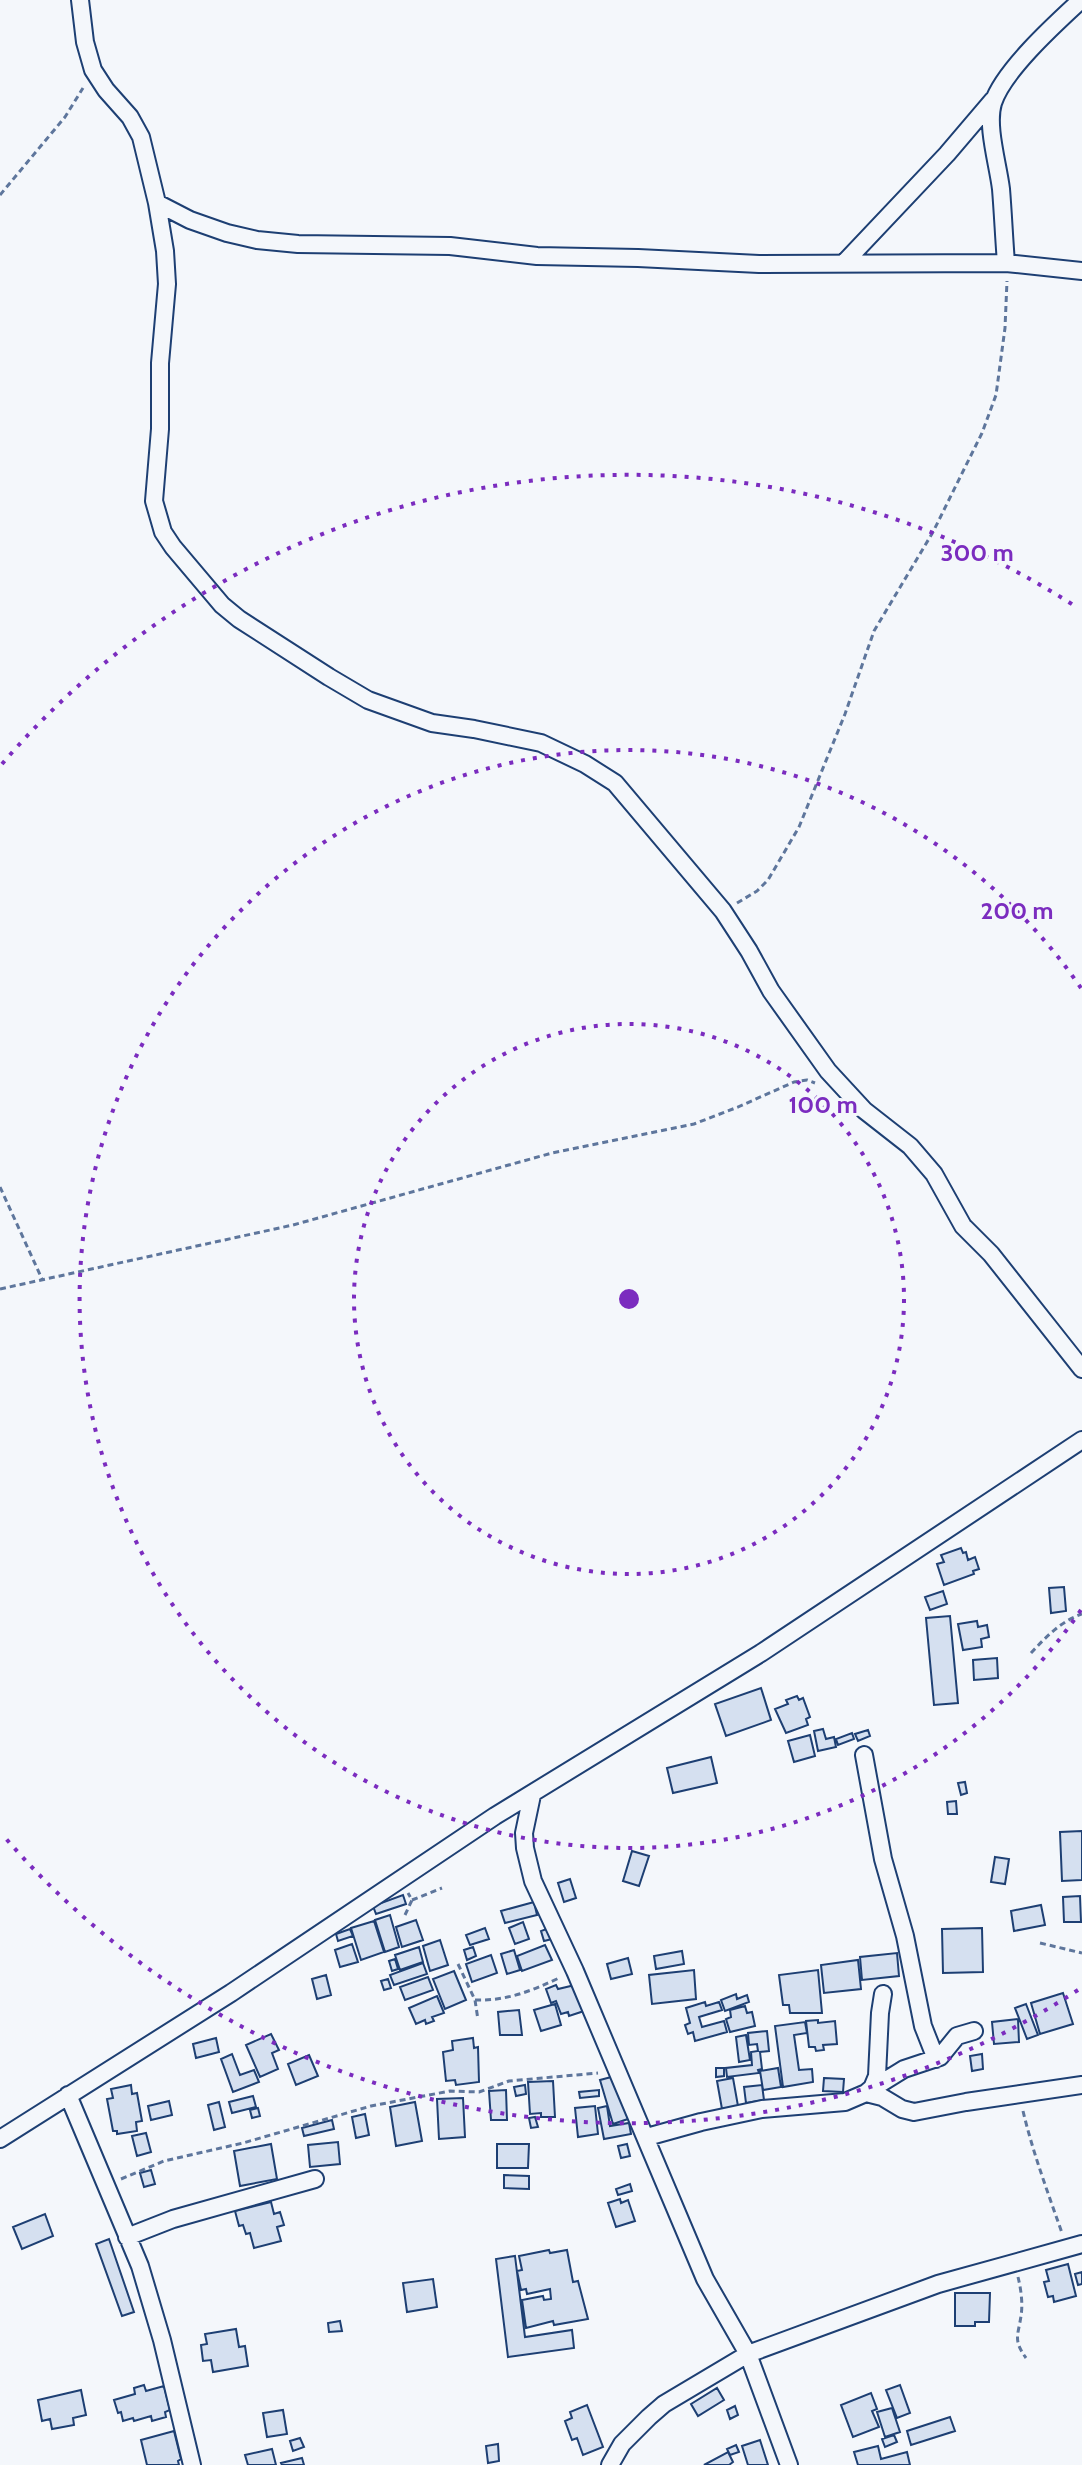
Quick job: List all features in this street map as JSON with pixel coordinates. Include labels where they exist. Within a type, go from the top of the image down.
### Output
[{"type":"street","points":[[80,0],[85,42],[93,70],[141,137],[168,265],[154,501],[163,532],[222,605],[249,626],[368,700],[432,723],[541,743],[585,764],[615,783],[723,911],[771,991],[828,1071],[864,1110],[910,1146],[934,1174],[963,1226],[991,1254],[1082,1369]]},
{"type":"street","points":[[1006,263],[992,122],[993,104],[1002,85],[1029,52],[1081,0]]},
{"type":"street","points":[[843,264],[947,154],[996,96]]},
{"type":"street","points":[[157,203],[190,220],[227,233],[279,242],[450,246],[537,256],[734,264],[1006,263],[1082,271]]},
{"type":"street","points":[[0,2139],[192,2019],[459,1839],[761,1653],[1082,1440]]},
{"type":"street","points":[[864,1755],[883,1859],[905,1936],[920,2015],[936,2059]]},
{"type":"street","points":[[532,1795],[524,1833],[528,1864],[547,1914],[647,2137],[705,2279],[748,2354],[789,2465]]},
{"type":"street","points":[[868,2091],[877,2076],[883,1994]]},
{"type":"street","points":[[647,2137],[762,2109],[845,2102],[904,2069],[936,2059],[944,2054],[957,2036],[974,2031]]},
{"type":"street","points":[[868,2091],[905,2111],[914,2112],[1082,2085]]},
{"type":"street","points":[[68,2095],[140,2266],[162,2340],[192,2465]]},
{"type":"street","points":[[127,2237],[173,2219],[315,2179]]},
{"type":"street","points":[[610,2465],[622,2444],[664,2404],[748,2354],[923,2289],[1074,2246]]},
{"type":"path","points":[[0,195],[65,117],[93,70]]},
{"type":"path","points":[[723,911],[757,891],[786,852],[831,749],[874,631],[933,532],[982,433],[996,395],[1003,352],[1007,307],[1006,263]]},
{"type":"path","points":[[0,1289],[293,1225],[552,1153],[694,1124],[801,1080],[820,1085]]},
{"type":"path","points":[[0,1187],[42,1279]]},
{"type":"path","points":[[1031,1653],[1060,1626],[1082,1614]]},
{"type":"path","points":[[412,1900],[442,1888]]},
{"type":"path","points":[[1040,1943],[1082,1953]]},
{"type":"path","points":[[458,1964],[475,2000],[478,2020]]},
{"type":"path","points":[[475,2000],[514,1997],[575,1971]]},
{"type":"path","points":[[107,2186],[164,2161],[243,2143],[371,2106],[450,2091],[479,2092],[509,2081],[616,2071]]},
{"type":"path","points":[[1019,2096],[1041,2177],[1074,2246]]},
{"type":"path","points":[[1013,2262],[1022,2309],[1017,2336],[1026,2358]]},
{"type":"building","points":[[961,1548],[968,1560],[975,1557],[979,1569],[973,1571],[974,1574],[944,1585],[937,1564],[944,1562],[941,1555]]},
{"type":"building","points":[[1064,1587],[1066,1611],[1051,1613],[1049,1588]]},
{"type":"building","points":[[943,1591],[947,1604],[930,1610],[925,1597]]},
{"type":"building","points":[[950,1616],[958,1703],[934,1705],[926,1618]]},
{"type":"building","points":[[977,1621],[978,1627],[987,1625],[989,1637],[981,1639],[982,1647],[963,1650],[958,1624]]},
{"type":"building","points":[[997,1658],[998,1678],[974,1680],[973,1660]]},
{"type":"building","points":[[761,1688],[771,1720],[726,1736],[715,1704]]},
{"type":"building","points":[[797,1696],[799,1700],[803,1698],[810,1717],[806,1719],[808,1725],[786,1733],[775,1709]]},
{"type":"building","points":[[823,1729],[826,1739],[834,1737],[836,1747],[818,1751],[814,1731]]},
{"type":"building","points":[[868,1730],[870,1736],[858,1741],[855,1734]]},
{"type":"building","points":[[852,1733],[854,1739],[838,1745],[836,1739]]},
{"type":"building","points":[[810,1735],[815,1756],[794,1762],[788,1741]]},
{"type":"building","points":[[711,1757],[717,1783],[673,1793],[667,1768]]},
{"type":"building","points":[[965,1782],[967,1793],[961,1795],[958,1783]]},
{"type":"building","points":[[956,1801],[957,1814],[948,1814],[947,1802]]},
{"type":"building","points":[[1082,1831],[1082,1880],[1062,1881],[1060,1832]]},
{"type":"building","points":[[632,1851],[649,1856],[639,1886],[623,1881]]},
{"type":"building","points":[[995,1857],[1009,1859],[1005,1884],[991,1882]]},
{"type":"building","points":[[570,1879],[576,1898],[564,1902],[558,1883]]},
{"type":"building","points":[[403,1895],[406,1904],[376,1914],[373,1906]]},
{"type":"building","points":[[1080,1896],[1081,1922],[1064,1922],[1063,1897]]},
{"type":"building","points":[[534,1902],[537,1915],[505,1923],[501,1911]]},
{"type":"building","points":[[1041,1905],[1045,1925],[1014,1931],[1011,1911]]},
{"type":"building","points":[[390,1915],[399,1947],[385,1952],[375,1920]]},
{"type":"building","points":[[416,1920],[423,1940],[402,1947],[396,1927]]},
{"type":"building","points":[[374,1921],[384,1952],[361,1960],[351,1928]]},
{"type":"building","points":[[523,1922],[529,1939],[515,1944],[509,1928]]},
{"type":"building","points":[[485,1928],[489,1939],[470,1945],[466,1935]]},
{"type":"building","points":[[549,1928],[552,1939],[544,1941],[541,1931]]},
{"type":"building","points":[[982,1928],[983,1972],[943,1973],[942,1929]]},
{"type":"building","points":[[350,1929],[353,1936],[338,1941],[336,1934]]},
{"type":"building","points":[[440,1940],[448,1965],[430,1971],[423,1946]]},
{"type":"building","points":[[352,1944],[358,1962],[340,1967],[335,1950]]},
{"type":"building","points":[[545,1945],[552,1960],[522,1971],[517,1956]]},
{"type":"building","points":[[419,1947],[423,1962],[400,1970],[395,1955]]},
{"type":"building","points":[[473,1947],[476,1956],[467,1960],[464,1950]]},
{"type":"building","points":[[514,1950],[520,1970],[507,1974],[501,1954]]},
{"type":"building","points":[[682,1951],[684,1964],[656,1969],[654,1956]]},
{"type":"building","points":[[897,1953],[899,1976],[862,1980],[860,1957]]},
{"type":"building","points":[[491,1955],[497,1973],[472,1982],[466,1964]]},
{"type":"building","points":[[628,1958],[632,1974],[611,1979],[607,1964]]},
{"type":"building","points":[[395,1959],[398,1969],[392,1971],[389,1961]]},
{"type":"building","points":[[858,1960],[861,1989],[824,1993],[821,1965]]},
{"type":"building","points":[[423,1963],[427,1974],[394,1985],[390,1975]]},
{"type":"building","points":[[694,1970],[696,1999],[652,2004],[649,1975]]},
{"type":"building","points":[[818,1970],[822,2013],[790,2013],[789,2005],[783,2005],[779,1975]]},
{"type":"building","points":[[454,1971],[466,2000],[445,2009],[433,1979]]},
{"type":"building","points":[[326,1975],[331,1995],[317,1999],[312,1979]]},
{"type":"building","points":[[428,1977],[433,1990],[405,2000],[400,1987]]},
{"type":"building","points":[[388,1979],[391,1988],[384,1990],[381,1981]]},
{"type":"building","points":[[556,1985],[558,1989],[575,1985],[584,2011],[569,2016],[568,2012],[561,2014],[556,2001],[551,2003],[546,1989]]},
{"type":"building","points":[[1063,1993],[1073,2024],[1040,2034],[1031,2003]]},
{"type":"building","points":[[736,1994],[737,1999],[747,1995],[749,2002],[725,2011],[721,2000]]},
{"type":"building","points":[[437,1996],[444,2013],[432,2017],[434,2021],[426,2024],[425,2020],[416,2024],[409,2008]]},
{"type":"building","points":[[705,2002],[706,2006],[719,2002],[722,2010],[699,2017],[702,2027],[724,2021],[727,2032],[695,2041],[693,2032],[688,2034],[685,2025],[690,2023],[686,2008]]},
{"type":"building","points":[[555,2004],[561,2025],[541,2031],[534,2010]]},
{"type":"building","points":[[1026,2004],[1038,2035],[1027,2039],[1015,2008]]},
{"type":"building","points":[[745,2006],[747,2013],[752,2012],[755,2026],[730,2032],[726,2019],[731,2017],[730,2010]]},
{"type":"building","points":[[519,2010],[522,2035],[500,2035],[498,2012]]},
{"type":"building","points":[[1018,2019],[1019,2042],[994,2044],[992,2022]]},
{"type":"building","points":[[818,2020],[818,2023],[835,2021],[837,2044],[823,2045],[824,2050],[816,2051],[815,2047],[809,2047],[806,2021]]},
{"type":"building","points":[[805,2022],[807,2033],[794,2035],[799,2070],[812,2069],[813,2082],[783,2087],[775,2026]]},
{"type":"building","points":[[767,2031],[769,2051],[760,2052],[762,2069],[758,2070],[759,2073],[727,2077],[726,2068],[752,2065],[751,2052],[758,2051],[757,2044],[749,2045],[748,2033]]},
{"type":"building","points":[[271,2034],[279,2050],[272,2053],[278,2069],[260,2077],[246,2045]]},
{"type":"building","points":[[746,2035],[750,2060],[739,2062],[736,2037]]},
{"type":"building","points":[[216,2038],[219,2052],[196,2058],[193,2044]]},
{"type":"building","points":[[473,2038],[474,2048],[478,2047],[479,2082],[456,2085],[455,2080],[446,2081],[443,2052],[453,2050],[452,2041]]},
{"type":"building","points":[[232,2054],[240,2075],[254,2070],[259,2082],[233,2092],[221,2059]]},
{"type":"building","points":[[982,2054],[983,2069],[972,2071],[970,2056]]},
{"type":"building","points":[[309,2055],[318,2076],[296,2085],[288,2064]]},
{"type":"building","points":[[716,2068],[724,2068],[724,2076],[716,2077]]},
{"type":"building","points":[[778,2068],[781,2087],[763,2090],[760,2071]]},
{"type":"building","points":[[615,2076],[628,2119],[613,2124],[600,2080]]},
{"type":"building","points":[[733,2078],[738,2106],[722,2109],[717,2081]]},
{"type":"building","points":[[824,2078],[844,2079],[843,2092],[823,2091]]},
{"type":"building","points":[[553,2081],[555,2117],[530,2114],[528,2082]]},
{"type":"building","points":[[131,2085],[132,2094],[137,2093],[142,2121],[136,2122],[137,2131],[117,2134],[113,2131],[107,2099],[113,2098],[111,2089]]},
{"type":"building","points":[[525,2085],[526,2094],[516,2096],[514,2087]]},
{"type":"building","points":[[762,2085],[764,2100],[746,2103],[744,2087]]},
{"type":"building","points":[[506,2090],[507,2120],[491,2120],[489,2091]]},
{"type":"building","points":[[599,2090],[599,2096],[580,2098],[579,2092]]},
{"type":"building","points":[[253,2096],[256,2107],[232,2113],[229,2102]]},
{"type":"building","points":[[463,2098],[465,2137],[439,2139],[437,2099]]},
{"type":"building","points":[[169,2101],[172,2115],[151,2120],[148,2106]]},
{"type":"building","points":[[219,2102],[225,2127],[214,2130],[208,2105]]},
{"type":"building","points":[[415,2102],[422,2141],[396,2146],[390,2107]]},
{"type":"building","points":[[595,2106],[598,2134],[578,2137],[575,2108]]},
{"type":"building","points":[[607,2106],[610,2126],[629,2123],[631,2134],[604,2139],[598,2108]]},
{"type":"building","points":[[258,2108],[260,2116],[252,2118],[250,2110]]},
{"type":"building","points":[[365,2114],[369,2135],[356,2138],[352,2117]]},
{"type":"building","points":[[535,2117],[538,2127],[531,2128],[529,2118]]},
{"type":"building","points":[[332,2120],[334,2129],[304,2136],[302,2128]]},
{"type":"building","points":[[146,2133],[151,2152],[137,2156],[132,2136]]},
{"type":"building","points":[[338,2142],[340,2164],[310,2167],[308,2145]]},
{"type":"building","points":[[271,2144],[277,2179],[240,2186],[234,2151]]},
{"type":"building","points":[[497,2144],[529,2144],[528,2168],[497,2168]]},
{"type":"building","points":[[627,2144],[630,2156],[621,2158],[618,2146]]},
{"type":"building","points":[[151,2170],[155,2184],[144,2187],[140,2173]]},
{"type":"building","points":[[504,2175],[529,2176],[529,2189],[504,2188]]},
{"type":"building","points":[[630,2184],[632,2191],[618,2195],[616,2189]]},
{"type":"building","points":[[620,2199],[621,2203],[628,2200],[635,2221],[616,2227],[608,2203]]},
{"type":"building","points":[[271,2202],[274,2214],[280,2212],[284,2225],[277,2227],[281,2241],[254,2248],[250,2233],[246,2234],[243,2225],[239,2226],[235,2211]]},
{"type":"building","points":[[45,2214],[53,2236],[22,2249],[13,2227]]},
{"type":"building","points":[[109,2239],[134,2312],[122,2316],[96,2244]]},
{"type":"building","points":[[549,2250],[550,2253],[567,2250],[573,2282],[578,2281],[588,2319],[554,2325],[553,2321],[526,2328],[522,2300],[543,2296],[544,2300],[551,2299],[550,2289],[527,2294],[526,2289],[521,2290],[517,2271],[522,2270],[519,2256]]},
{"type":"building","points":[[515,2256],[525,2337],[572,2330],[574,2348],[508,2357],[496,2259]]},
{"type":"building","points":[[1068,2264],[1076,2296],[1054,2302],[1053,2296],[1048,2297],[1044,2282],[1049,2281],[1046,2270]]},
{"type":"building","points":[[1082,2272],[1082,2284],[1078,2285],[1075,2274]]},
{"type":"building","points":[[433,2279],[437,2307],[407,2312],[403,2283]]},
{"type":"building","points":[[955,2293],[990,2293],[989,2322],[955,2326]]},
{"type":"building","points":[[340,2321],[342,2331],[329,2332],[328,2323]]},
{"type":"building","points":[[236,2329],[239,2347],[245,2346],[248,2366],[213,2372],[211,2360],[203,2361],[201,2345],[207,2344],[205,2334]]},
{"type":"building","points":[[144,2385],[146,2391],[164,2386],[170,2410],[165,2412],[166,2417],[152,2421],[151,2416],[123,2421],[114,2400],[135,2394],[134,2388]]},
{"type":"building","points":[[900,2385],[910,2413],[897,2418],[886,2390]]},
{"type":"building","points":[[717,2388],[724,2400],[698,2416],[691,2404]]},
{"type":"building","points":[[81,2390],[86,2415],[73,2418],[74,2425],[52,2429],[50,2419],[42,2421],[38,2400]]},
{"type":"building","points":[[871,2393],[877,2409],[872,2411],[879,2427],[853,2437],[841,2405]]},
{"type":"building","points":[[587,2405],[603,2447],[583,2455],[577,2438],[572,2440],[565,2421],[572,2418],[570,2412]]},
{"type":"building","points":[[735,2406],[738,2415],[730,2419],[727,2410]]},
{"type":"building","points":[[892,2408],[900,2432],[885,2437],[877,2412]]},
{"type":"building","points":[[283,2410],[287,2434],[267,2437],[263,2413]]},
{"type":"building","points":[[950,2417],[955,2431],[911,2445],[907,2431]]},
{"type":"building","points":[[174,2431],[181,2459],[179,2465],[147,2465],[141,2440]]},
{"type":"building","points":[[894,2435],[897,2442],[885,2447],[882,2439]]},
{"type":"building","points":[[300,2438],[304,2447],[293,2451],[290,2441]]},
{"type":"building","points":[[760,2440],[768,2465],[748,2465],[742,2446]]},
{"type":"building","points":[[498,2444],[499,2461],[488,2463],[486,2446]]},
{"type":"building","points":[[736,2445],[739,2452],[730,2455],[727,2449]]},
{"type":"building","points":[[878,2446],[881,2459],[907,2452],[910,2465],[858,2465],[854,2452]]},
{"type":"building","points":[[272,2449],[276,2465],[248,2465],[245,2455]]},
{"type":"building","points":[[728,2452],[733,2462],[729,2465],[704,2465]]},
{"type":"building","points":[[302,2458],[304,2465],[281,2463]]}]
